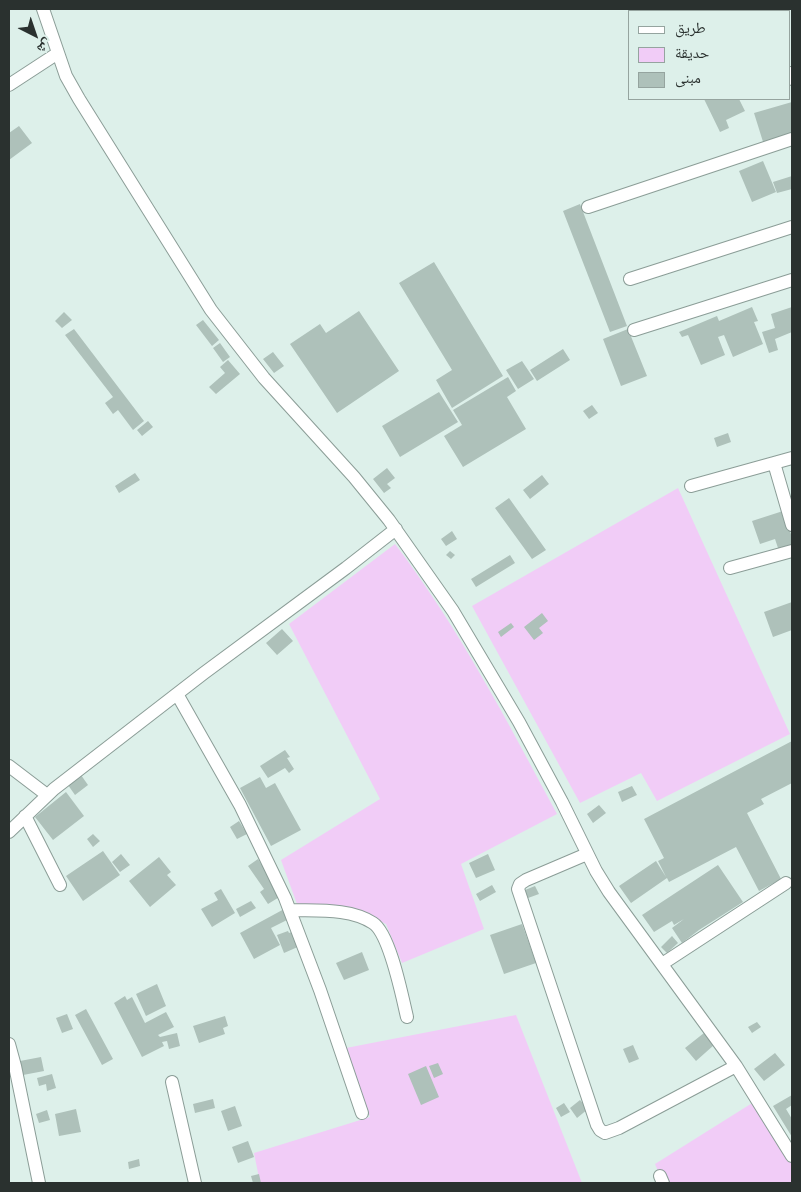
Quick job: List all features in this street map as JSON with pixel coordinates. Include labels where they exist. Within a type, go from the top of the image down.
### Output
[{"type":"street","points":[[43,9],[66,76],[211,310],[264,378],[354,477],[396,529],[453,611],[519,722],[562,802],[587,854],[609,892],[736,1066],[792,1156]]},
{"type":"street","points":[[9,86],[58,53]]},
{"type":"street","points":[[588,207],[792,139]]},
{"type":"street","points":[[630,279],[792,228]]},
{"type":"street","points":[[634,330],[792,280]]},
{"type":"street","points":[[691,486],[792,458]]},
{"type":"street","points":[[774,463],[792,525]]},
{"type":"street","points":[[9,832],[47,795],[177,694],[396,529]]},
{"type":"street","points":[[730,568],[792,551]]},
{"type":"street","points":[[177,694],[240,806],[290,910],[320,990],[362,1113]]},
{"type":"street","points":[[9,766],[47,795]]},
{"type":"street","points":[[25,816],[60,885]]},
{"type":"street","points":[[587,854],[526,880],[520,884],[518,889],[600,1130],[605,1133],[620,1128],[736,1066]]},
{"type":"street","points":[[662,964],[786,882]]},
{"type":"street","points":[[290,910],[337,912],[374,923],[386,941],[397,973],[407,1017]]},
{"type":"street","points":[[9,1044],[39,1183]]},
{"type":"street","points":[[172,1082],[195,1183]]},
{"type":"green space","points":[[678,488],[790,734],[657,801],[641,773],[580,803],[472,606]]},
{"type":"green space","points":[[395,544],[461,642],[501,710],[557,814],[461,864],[484,929],[402,963],[386,924],[354,909],[297,904],[281,860],[380,799],[289,624]]},
{"type":"green space","points":[[516,1015],[582,1183],[260,1183],[254,1153],[370,1117],[346,1048]]},
{"type":"green space","points":[[757,1100],[792,1156],[792,1183],[663,1183],[655,1164]]},
{"type":"building","points":[[667,9],[668,10],[646,10]]},
{"type":"building","points":[[701,9],[702,10],[680,10]]},
{"type":"building","points":[[704,100],[740,100],[745,111],[726,120],[729,128],[720,132]]},
{"type":"building","points":[[792,102],[792,136],[764,145],[754,113]]},
{"type":"building","points":[[19,126],[32,143],[9,160],[9,133]]},
{"type":"building","points":[[763,161],[776,192],[752,202],[739,171]]},
{"type":"building","points":[[792,176],[792,189],[777,193],[773,182]]},
{"type":"building","points":[[580,204],[627,326],[610,332],[563,211]]},
{"type":"building","points":[[434,262],[503,376],[452,408],[436,380],[452,370],[399,283]]},
{"type":"building","points":[[752,307],[758,321],[754,322],[763,344],[733,357],[724,335],[718,337],[725,355],[701,365],[688,335],[682,337],[679,332],[717,316],[719,321]]},
{"type":"building","points":[[792,307],[792,332],[775,339],[778,350],[769,353],[762,332],[775,328],[771,314]]},
{"type":"building","points":[[359,311],[399,371],[337,413],[290,344],[320,324],[326,333]]},
{"type":"building","points":[[64,312],[72,320],[62,328],[55,321]]},
{"type":"building","points":[[203,320],[219,340],[212,346],[196,325]]},
{"type":"building","points":[[74,329],[144,421],[133,430],[118,410],[113,414],[105,403],[113,397],[65,335]]},
{"type":"building","points":[[628,329],[647,376],[621,386],[603,339]]},
{"type":"building","points":[[220,343],[230,357],[223,362],[213,348]]},
{"type":"building","points":[[563,349],[570,360],[537,381],[530,370]]},
{"type":"building","points":[[273,352],[284,366],[274,373],[263,359]]},
{"type":"building","points":[[228,360],[240,374],[216,394],[209,387],[225,373],[220,367]]},
{"type":"building","points":[[522,361],[534,379],[518,389],[506,370]]},
{"type":"building","points":[[508,377],[516,391],[507,397],[526,429],[463,467],[444,436],[462,425],[453,410]]},
{"type":"building","points":[[439,392],[458,422],[400,457],[382,426]]},
{"type":"building","points":[[592,405],[598,413],[589,419],[583,411]]},
{"type":"building","points":[[148,421],[153,427],[142,436],[137,430]]},
{"type":"building","points":[[728,433],[731,442],[717,447],[714,438]]},
{"type":"building","points":[[387,468],[395,478],[387,484],[391,488],[384,493],[373,479]]},
{"type":"building","points":[[135,473],[140,480],[119,493],[115,486]]},
{"type":"building","points":[[542,475],[549,484],[530,499],[523,490]]},
{"type":"building","points":[[509,498],[546,550],[532,559],[495,508]]},
{"type":"building","points":[[783,511],[792,537],[792,546],[779,551],[775,539],[760,544],[752,521]]},
{"type":"building","points":[[452,531],[457,539],[446,546],[441,539]]},
{"type":"building","points":[[450,551],[455,555],[451,559],[446,555]]},
{"type":"building","points":[[510,555],[515,563],[476,587],[471,579]]},
{"type":"building","points":[[792,602],[792,630],[773,637],[764,612]]},
{"type":"building","points":[[542,613],[548,621],[539,628],[543,633],[534,640],[524,627]]},
{"type":"building","points":[[511,623],[514,627],[501,637],[498,632]]},
{"type":"building","points":[[282,629],[293,641],[277,655],[266,643]]},
{"type":"building","points":[[792,741],[792,783],[761,799],[764,804],[747,813],[781,879],[759,891],[736,847],[669,882],[667,878],[631,903],[619,886],[656,861],[666,877],[658,861],[664,858],[644,819]]},
{"type":"building","points":[[285,750],[290,757],[287,758],[294,769],[289,773],[285,768],[268,778],[260,766]]},
{"type":"building","points":[[81,775],[88,785],[75,795],[68,785]]},
{"type":"building","points":[[260,777],[266,788],[275,783],[301,830],[271,846],[240,788]]},
{"type":"building","points":[[632,786],[637,795],[622,802],[618,792]]},
{"type":"building","points":[[66,792],[84,816],[53,840],[35,817]]},
{"type":"building","points":[[599,805],[606,813],[593,823],[587,814]]},
{"type":"building","points":[[239,821],[247,834],[237,839],[230,827]]},
{"type":"building","points":[[93,834],[100,841],[93,847],[87,839]]},
{"type":"building","points":[[103,851],[120,875],[83,901],[66,876]]},
{"type":"building","points":[[121,854],[130,865],[120,872],[112,862]]},
{"type":"building","points":[[488,854],[495,870],[476,878],[469,863]]},
{"type":"building","points":[[159,857],[171,872],[167,875],[176,885],[150,907],[129,881]]},
{"type":"building","points":[[258,859],[281,896],[268,904],[260,892],[264,889],[248,866]]},
{"type":"building","points":[[718,865],[743,902],[682,943],[672,928],[684,919],[674,925],[672,921],[654,932],[642,915]]},
{"type":"building","points":[[492,885],[496,892],[480,901],[476,894]]},
{"type":"building","points":[[535,886],[539,894],[528,898],[525,890]]},
{"type":"building","points":[[221,889],[235,913],[212,927],[201,909],[218,900],[214,893]]},
{"type":"building","points":[[251,901],[256,908],[240,917],[236,909]]},
{"type":"building","points":[[286,908],[291,918],[271,928],[280,945],[254,959],[240,933]]},
{"type":"building","points":[[522,924],[536,963],[504,974],[490,935]]},
{"type":"building","points":[[288,931],[289,933],[294,931],[300,946],[284,953],[277,935]]},
{"type":"building","points":[[672,936],[678,943],[667,953],[661,947]]},
{"type":"building","points":[[362,952],[369,970],[344,980],[336,963]]},
{"type":"building","points":[[157,984],[166,1006],[146,1016],[136,994]]},
{"type":"building","points":[[125,996],[127,1000],[132,997],[145,1023],[166,1012],[174,1027],[158,1035],[160,1037],[177,1033],[180,1046],[169,1049],[167,1041],[162,1042],[164,1046],[142,1057],[114,1003]]},
{"type":"building","points":[[86,1009],[113,1059],[102,1065],[75,1015]]},
{"type":"building","points":[[67,1014],[73,1029],[62,1033],[56,1018]]},
{"type":"building","points":[[225,1016],[228,1026],[223,1028],[225,1034],[199,1043],[193,1026]]},
{"type":"building","points":[[757,1022],[761,1027],[752,1033],[748,1027]]},
{"type":"building","points":[[704,1033],[714,1045],[696,1061],[685,1048]]},
{"type":"building","points":[[633,1045],[639,1059],[629,1063],[623,1049]]},
{"type":"building","points":[[775,1053],[785,1065],[764,1081],[754,1069]]},
{"type":"building","points":[[41,1057],[44,1071],[23,1075],[20,1061]]},
{"type":"building","points":[[438,1063],[443,1074],[434,1078],[429,1066]]},
{"type":"building","points":[[426,1066],[439,1097],[421,1105],[408,1074]]},
{"type":"building","points":[[52,1074],[56,1088],[47,1091],[46,1084],[39,1086],[37,1078]]},
{"type":"building","points":[[792,1095],[792,1105],[786,1109],[792,1119],[792,1137],[773,1106]]},
{"type":"building","points":[[213,1099],[215,1108],[195,1113],[193,1104]]},
{"type":"building","points":[[580,1100],[588,1109],[577,1118],[570,1108]]},
{"type":"building","points":[[564,1103],[570,1112],[561,1117],[556,1108]]},
{"type":"building","points":[[235,1106],[242,1126],[228,1131],[221,1111]]},
{"type":"building","points":[[76,1109],[81,1132],[59,1136],[55,1114]]},
{"type":"building","points":[[47,1110],[50,1120],[39,1123],[36,1114]]},
{"type":"building","points":[[248,1141],[254,1157],[238,1163],[232,1147]]},
{"type":"building","points":[[139,1159],[140,1166],[129,1169],[128,1162]]},
{"type":"building","points":[[259,1174],[261,1183],[253,1183],[251,1176]]}]
